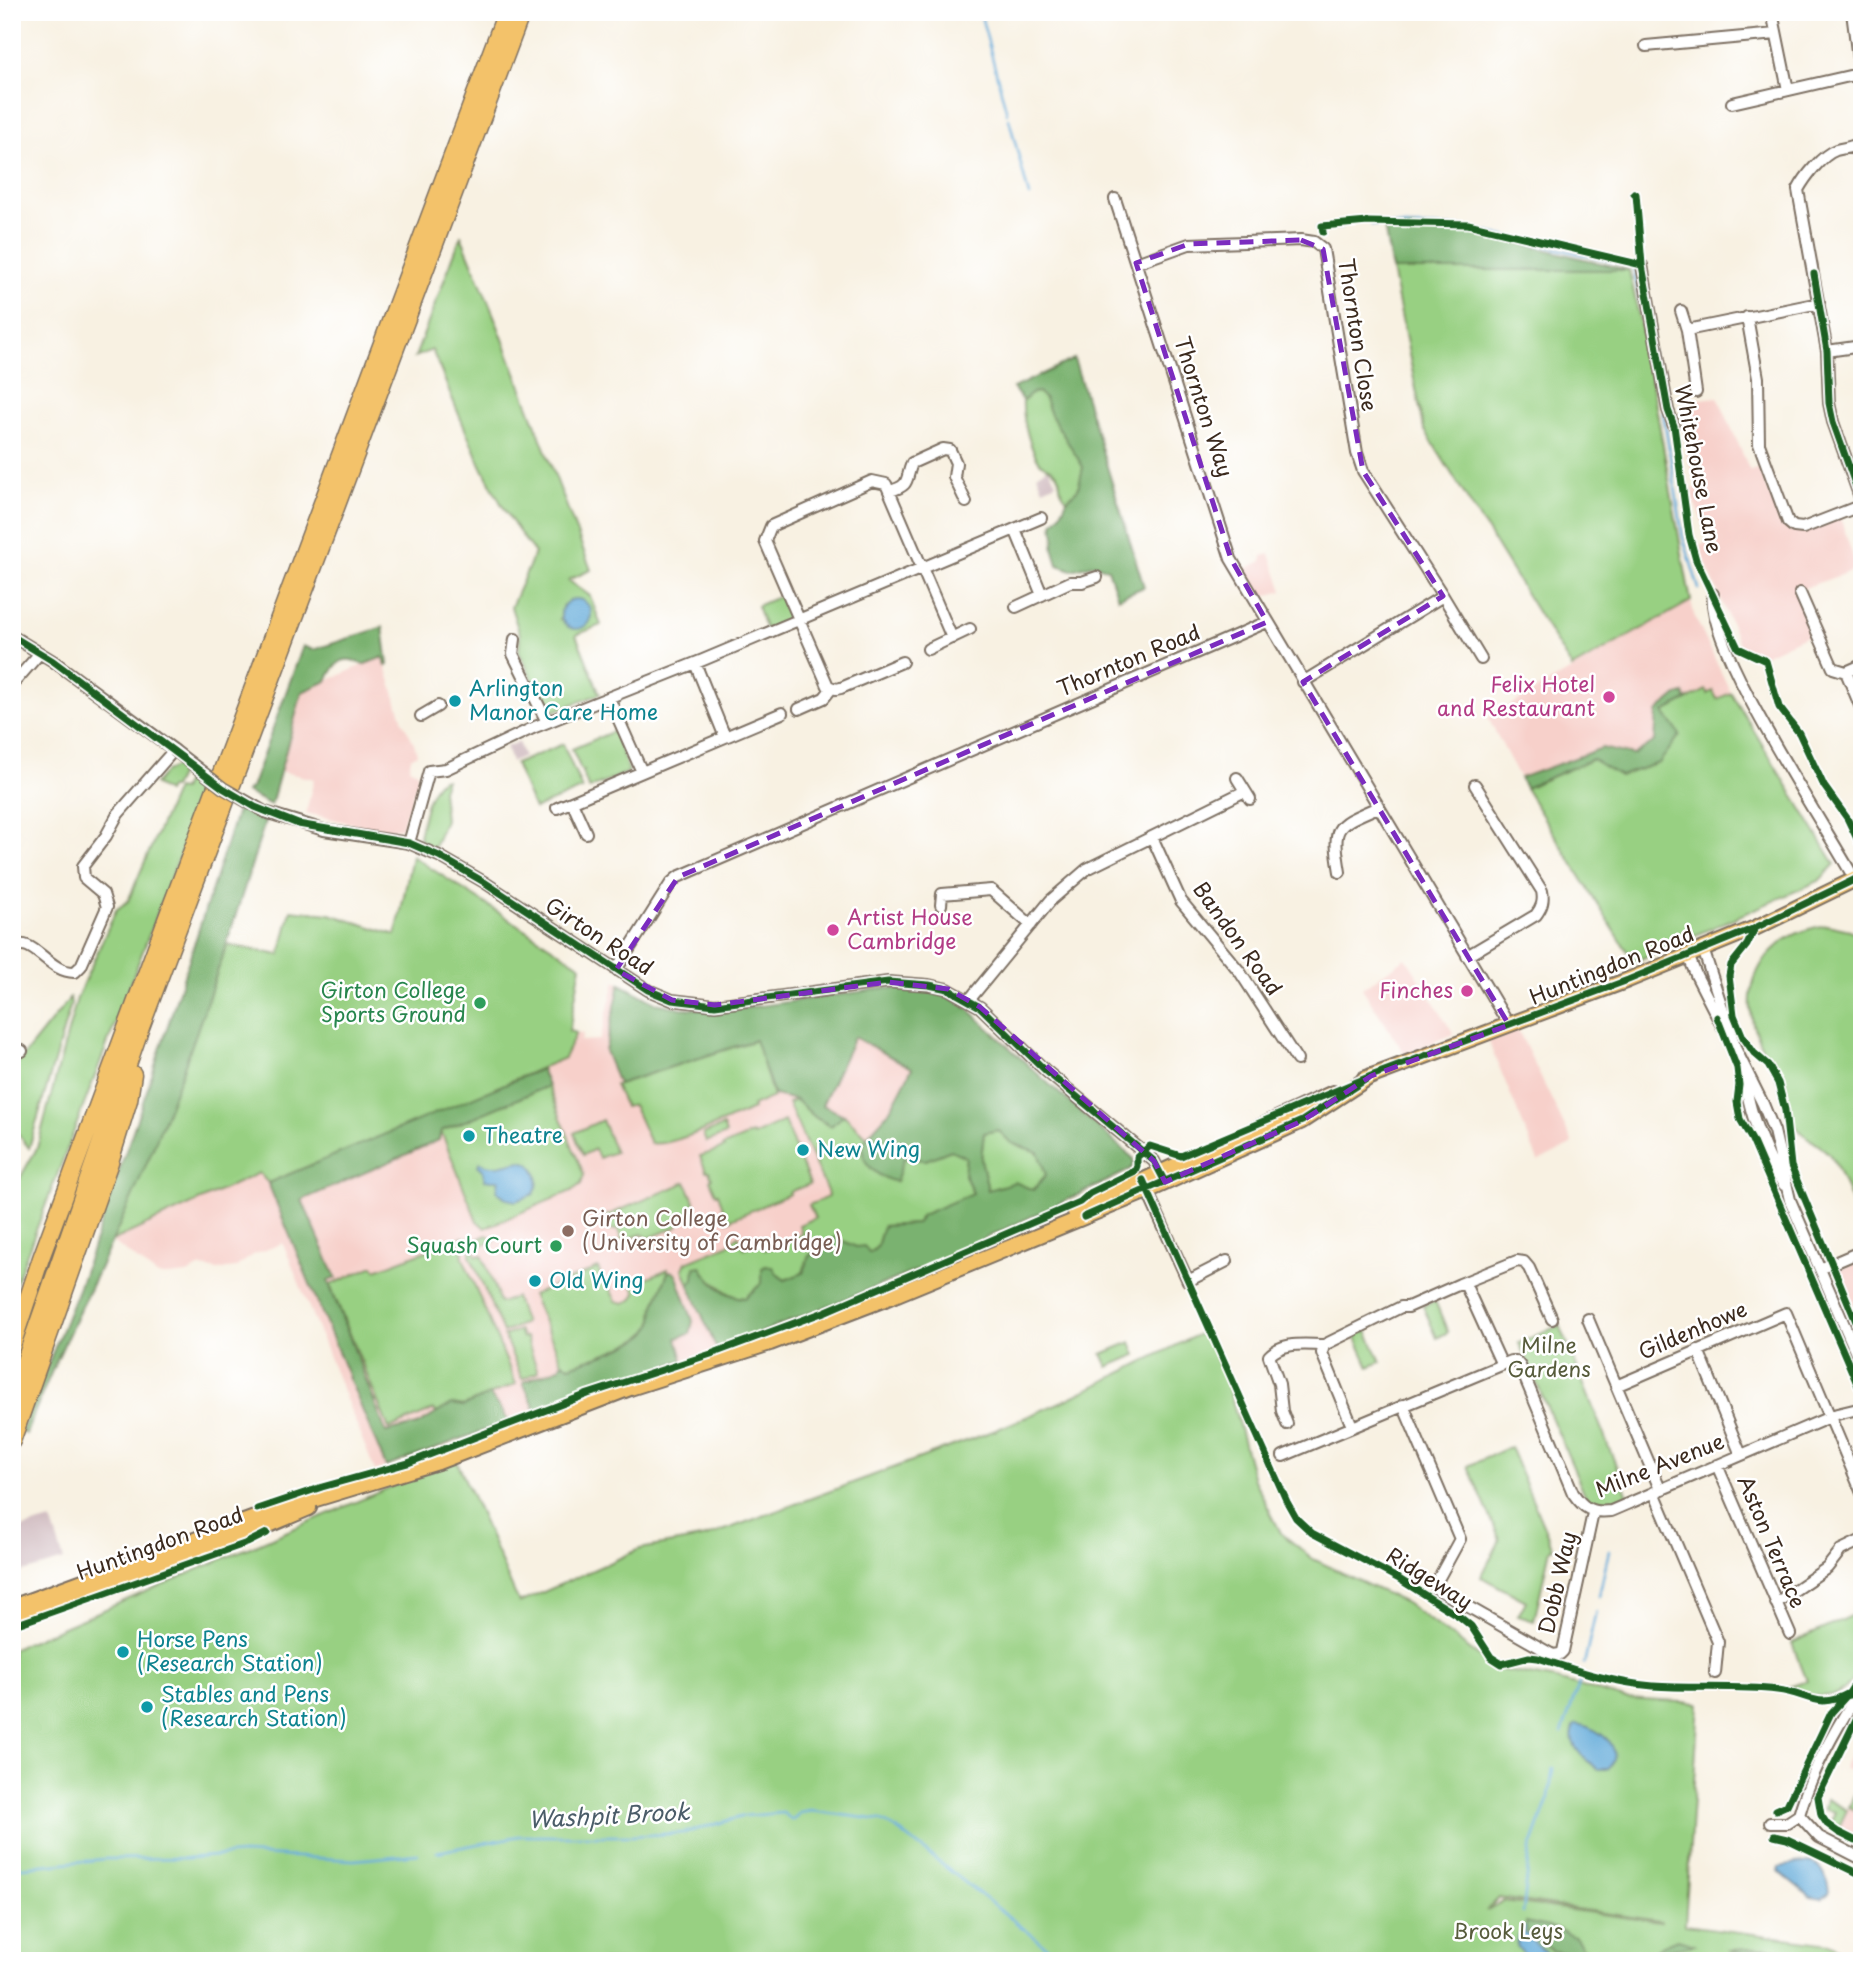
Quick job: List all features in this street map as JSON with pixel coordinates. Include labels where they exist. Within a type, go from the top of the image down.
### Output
[{"type":"highway","points":[[12,1346],[41,1258],[506,12]]},
{"type":"highway","points":[[12,1398],[140,1030],[522,12]]},
{"type":"highway","points":[[12,1441],[110,1162],[129,1100],[140,1030]]},
{"type":"highway","points":[[12,1315],[41,1258]]},
{"type":"main road","name":"Huntingdon Road","points":[[12,1607],[310,1508],[317,1499],[438,1461],[630,1388],[785,1338],[885,1299],[1163,1177],[1302,1121],[1371,1076],[1755,928],[1858,878]]},
{"type":"main road","name":"Huntingdon Road","points":[[12,1620],[241,1530]]},
{"type":"street","points":[[1772,12],[1788,90]]},
{"type":"street","points":[[1852,12],[1862,90]]},
{"type":"street","points":[[1646,46],[1776,34]]},
{"type":"street","points":[[1732,103],[1858,74]]},
{"type":"street","points":[[1748,317],[1758,378],[1759,444],[1788,522],[1794,527],[1803,528],[1862,504],[1829,403],[1827,351],[1798,190],[1826,155],[1835,150],[1858,144],[1862,160]]},
{"type":"street","name":"Thornton Way","points":[[1115,199],[1231,559],[1267,622]]},
{"type":"street","name":"Thornton Close","points":[[1136,263],[1189,244],[1301,240],[1314,242],[1323,249],[1357,453],[1363,471],[1481,659]]},
{"type":"street","name":"Whitehouse Lane","points":[[1642,265],[1668,410],[1674,426]]},
{"type":"street","points":[[1687,330],[1819,303]]},
{"type":"street","points":[[1681,311],[1687,330],[1696,392]]},
{"type":"street","points":[[1827,351],[1862,346]]},
{"type":"street","points":[[890,491],[907,482],[912,463],[943,449],[950,450],[954,456],[954,477],[966,502]]},
{"type":"street","points":[[902,662],[841,688],[832,688],[825,682],[765,541],[771,526],[872,481],[886,484],[952,638]]},
{"type":"street","points":[[409,843],[429,771],[446,769],[547,722],[1041,518]]},
{"type":"street","points":[[1015,529],[1042,595]]},
{"type":"street","points":[[1016,607],[1070,582],[1082,582],[1097,577]]},
{"type":"street","points":[[1800,593],[1833,668],[1846,671],[1862,665]]},
{"type":"street","points":[[1713,594],[1711,604],[1727,652],[1772,737],[1858,878]]},
{"type":"street","points":[[1303,682],[1443,596]]},
{"type":"street","points":[[1267,622],[1509,1025]]},
{"type":"street","name":"Thornton Road","points":[[616,970],[671,883],[678,877],[1267,622]]},
{"type":"street","points":[[929,649],[970,629]]},
{"type":"street","name":"Girton Road","points":[[12,636],[40,653],[223,788],[265,812],[324,830],[409,843],[439,856],[484,882],[648,990],[672,1000],[715,1005],[888,982],[938,987],[970,999],[1081,1101],[1154,1161],[1163,1177]]},
{"type":"street","points":[[515,639],[513,654],[547,722]]},
{"type":"street","points":[[12,685],[40,653]]},
{"type":"street","points":[[695,663],[725,737]]},
{"type":"street","points":[[1846,671],[1862,710]]},
{"type":"street","points":[[799,709],[824,698],[832,688]]},
{"type":"street","points":[[609,698],[642,772]]},
{"type":"street","points":[[421,716],[438,706]]},
{"type":"street","points":[[558,808],[782,713]]},
{"type":"street","points":[[12,949],[23,943],[28,944],[49,963],[67,972],[75,972],[81,966],[107,907],[103,894],[84,878],[83,866],[106,836],[118,814],[174,750]]},
{"type":"street","points":[[970,999],[1051,900],[1087,869],[1152,836],[1248,795],[1237,778]]},
{"type":"street","points":[[1467,956],[1536,915],[1544,897],[1475,785]]},
{"type":"street","points":[[572,802],[586,833]]},
{"type":"street","points":[[1340,872],[1335,842],[1337,831],[1347,821],[1378,807]]},
{"type":"street","name":"Bandon Road","points":[[1152,836],[1181,901],[1241,972],[1297,1060]]},
{"type":"street","points":[[941,905],[942,894],[991,890],[1031,925]]},
{"type":"street","points":[[1703,949],[1746,1073],[1745,1083],[1768,1159],[1786,1187],[1862,1366]]},
{"type":"street","points":[[1688,955],[1717,1017],[1736,1049]]},
{"type":"street","points":[[1145,1185],[1188,1281],[1227,1261]]},
{"type":"street","points":[[1820,1269],[1862,1251]]},
{"type":"street","points":[[1287,1424],[1282,1411],[1279,1384],[1269,1360],[1272,1353],[1290,1345],[1324,1345],[1381,1319],[1385,1314],[1517,1261],[1524,1262],[1529,1268],[1552,1319]]},
{"type":"street","points":[[1283,1456],[1502,1365],[1470,1290],[1460,1284]]},
{"type":"street","name":"Gildenhowe","points":[[1616,1385],[1786,1313],[1829,1417]]},
{"type":"street","points":[[1588,1319],[1718,1642],[1715,1673]]},
{"type":"street","points":[[1324,1345],[1322,1353],[1352,1426]]},
{"type":"street","points":[[1698,1350],[1741,1455]]},
{"type":"street","name":"Milne Avenue","points":[[1502,1365],[1516,1361],[1520,1366],[1573,1493],[1582,1506],[1593,1513],[1611,1511],[1829,1417],[1862,1408]]},
{"type":"street","name":"Dobb Way","points":[[1403,1405],[1460,1539],[1436,1583],[1437,1589],[1553,1655],[1563,1651],[1593,1513]]},
{"type":"street","points":[[1829,1417],[1862,1493]]},
{"type":"street","name":"Aston Terrace","points":[[1717,1465],[1790,1634]]},
{"type":"street","points":[[1776,1603],[1827,1568],[1841,1550],[1862,1540]]},
{"type":"street","points":[[1770,1822],[1787,1823],[1799,1815],[1806,1791],[1841,1718],[1862,1688]]},
{"type":"street","points":[[1799,1815],[1819,1837],[1862,1860]]},
{"type":"highlighted area","points":[[1301,240],[1323,249],[1363,471],[1443,596],[1303,682],[1509,1025],[1371,1076],[1302,1121],[1165,1182],[1154,1161],[980,1007],[948,989],[888,982],[715,1005],[672,1000],[616,970],[678,877],[1267,622],[1231,559],[1136,263],[1189,244]]},
{"type":"shaded area","points":[[1718,397],[1750,471],[1759,468],[1783,524],[1793,531],[1840,517],[1857,569],[1797,593],[1811,633],[1764,655],[1740,646],[1699,546],[1710,541],[1690,491],[1699,486],[1686,453],[1692,450],[1682,425],[1691,400]]},
{"type":"shaded area","points":[[1049,468],[1056,483],[1043,489],[1037,474]]},
{"type":"shaded area","points":[[1270,554],[1283,591],[1254,599],[1239,572],[1262,561],[1262,556]]},
{"type":"shaded area","name":"Felix Hotel and Restaurant","points":[[1691,601],[1694,615],[1731,693],[1717,699],[1707,691],[1659,763],[1592,759],[1525,788],[1488,718]]},
{"type":"shaded area","points":[[383,656],[403,722],[414,743],[417,754],[411,758],[409,768],[417,772],[418,780],[401,828],[386,831],[306,813],[314,779],[279,771],[302,692]]},
{"type":"shaded area","points":[[518,742],[524,757],[511,762],[506,747]]},
{"type":"shaded area","points":[[1406,958],[1454,1034],[1405,1054],[1362,988]]},
{"type":"shaded area","name":"Girton College (University of Cambridge)","points":[[615,981],[656,1003],[681,1008],[731,1010],[886,988],[945,995],[964,1005],[1003,1039],[1040,1076],[1133,1158],[1134,1165],[1130,1170],[911,1273],[717,1350],[536,1411],[531,1410],[440,1449],[375,1471],[283,1243],[253,1255],[235,1268],[218,1270],[201,1267],[187,1274],[158,1276],[112,1241],[259,1172],[269,1183],[541,1069],[564,1058],[576,1033],[583,1034],[581,1041],[600,1040]]},
{"type":"shaded area","points":[[1518,1030],[1573,1144],[1538,1161],[1488,1040]]},
{"type":"shaded area","points":[[1862,1262],[1862,1323],[1839,1270]]},
{"type":"shaded area","points":[[51,1520],[64,1560],[12,1573],[12,1531]]},
{"type":"shaded area","points":[[1862,1731],[1862,1777],[1843,1768]]},
{"type":"shaded area","points":[[1862,1780],[1862,1838],[1839,1827]]},
{"type":"green space","points":[[1384,226],[1466,230],[1629,270],[1392,270]]},
{"type":"green space","points":[[461,236],[591,570],[568,580],[590,596],[601,625],[576,635],[600,694],[552,712],[548,711],[519,652],[520,635],[511,607],[535,553],[503,507],[489,481],[432,350],[415,357]],"holes":[[[581,600],[585,603],[560,619],[563,605]]]},
{"type":"green space","points":[[1392,270],[1629,270],[1691,601],[1572,668],[1424,429]]},
{"type":"green space","points":[[1074,359],[1144,587],[1118,598],[1108,569],[1095,564],[1072,570],[1058,565],[1053,547],[1053,523],[1067,500],[1078,489],[1083,467],[1051,415],[1045,399],[1038,392],[1032,393],[1023,401],[1013,388]]},
{"type":"green space","points":[[1038,392],[1045,398],[1051,415],[1084,467],[1078,489],[1067,500],[1057,474],[1038,460],[1028,435],[1023,401],[1032,393]]},
{"type":"green space","points":[[784,594],[791,611],[787,622],[766,630],[757,606]]},
{"type":"green space","points":[[383,627],[388,665],[386,666],[383,657],[363,665],[345,660],[333,669],[327,681],[302,692],[271,805],[246,792],[251,788],[303,646],[313,650]]},
{"type":"green space","points":[[1706,690],[1708,694],[1713,691],[1717,699],[1731,693],[1835,864],[1819,881],[1634,962],[1525,788],[1593,759],[1620,776],[1659,763],[1664,712]]},
{"type":"green space","points":[[1684,693],[1687,700],[1664,712],[1680,735],[1659,763],[1620,776],[1592,759],[1525,788],[1520,778],[1602,748],[1633,755],[1655,741],[1657,712],[1677,695]]},
{"type":"green space","points":[[614,731],[629,772],[589,789],[582,772],[584,770],[581,770],[572,749]]},
{"type":"green space","points":[[563,744],[582,789],[534,809],[515,764]]},
{"type":"green space","points":[[176,766],[183,768],[173,788],[169,788],[167,792],[154,784],[164,773]]},
{"type":"green space","points":[[190,773],[206,786],[12,1293],[12,1257],[15,1247],[12,1243],[12,1192],[37,1148],[77,998],[116,910],[128,901],[176,789],[182,790]]},
{"type":"green space","points":[[442,779],[446,779],[442,790],[445,820],[434,847],[427,846],[419,837],[424,814],[432,791]]},
{"type":"green space","points":[[238,808],[265,822],[212,986],[153,1148],[26,1434],[21,1432],[78,1289],[147,1090]]},
{"type":"green space","points":[[412,856],[581,966],[569,1031],[576,1033],[564,1058],[268,1183],[259,1173],[112,1241],[153,1149],[227,945],[280,955],[291,910],[330,914],[396,935]]},
{"type":"green space","points":[[1827,925],[1850,930],[1862,937],[1862,1216],[1852,1203],[1832,1158],[1792,1122],[1779,1082],[1756,1035],[1751,1008],[1752,990],[1765,959],[1791,937]]},
{"type":"green space","points":[[620,984],[656,1003],[681,1008],[731,1010],[886,988],[918,989],[945,995],[964,1005],[1133,1158],[1134,1165],[1130,1170],[911,1273],[717,1350],[689,1285],[694,1279],[695,1267],[701,1266],[713,1283],[725,1292],[745,1298],[762,1283],[762,1268],[773,1267],[785,1280],[803,1273],[809,1256],[828,1245],[835,1237],[856,1247],[864,1246],[870,1253],[877,1247],[883,1226],[916,1224],[922,1215],[973,1193],[964,1173],[966,1157],[951,1150],[926,1160],[904,1158],[896,1182],[881,1176],[868,1165],[863,1152],[864,1144],[889,1111],[912,1068],[854,1037],[822,1105],[844,1115],[831,1126],[816,1118],[796,1100],[774,1095],[755,1040],[618,1084],[605,1051]],"holes":[[[998,1130],[1011,1143],[1038,1152],[1046,1175],[1033,1190],[1015,1182],[988,1190],[981,1159],[984,1133]]]},
{"type":"green space","points":[[70,998],[71,1004],[29,1148],[12,1126],[12,1070]]},
{"type":"green space","points":[[756,1040],[773,1097],[752,1106],[753,1109],[686,1137],[650,1143],[633,1105],[625,1107],[615,1085]]},
{"type":"green space","points":[[541,1069],[548,1086],[441,1131],[439,1140],[302,1200],[336,1278],[328,1281],[386,1432],[417,1425],[452,1404],[463,1406],[490,1395],[509,1421],[386,1467],[268,1183]]},
{"type":"green space","points":[[548,1086],[584,1175],[581,1184],[571,1191],[485,1228],[477,1221],[441,1131]]},
{"type":"green space","points":[[796,1100],[816,1118],[830,1126],[844,1115],[867,1137],[864,1143],[904,1158],[926,1160],[951,1150],[966,1157],[964,1173],[973,1193],[917,1224],[883,1226],[877,1247],[869,1253],[846,1246],[822,1247],[809,1256],[803,1273],[785,1280],[766,1266],[762,1268],[762,1283],[745,1298],[728,1293],[705,1276],[694,1279],[689,1285],[683,1269],[686,1262],[730,1244],[738,1235],[744,1248],[761,1241],[765,1250],[802,1234],[799,1225],[815,1218],[809,1205],[828,1197],[788,1103]]},
{"type":"green space","points":[[602,1120],[615,1152],[599,1158],[595,1149],[583,1155],[574,1133]]},
{"type":"green space","points":[[784,1121],[810,1184],[727,1221],[718,1193],[716,1194],[710,1180],[712,1178],[700,1156]]},
{"type":"green space","points":[[723,1126],[726,1134],[706,1142],[703,1134]]},
{"type":"green space","points":[[999,1130],[1011,1143],[1038,1152],[1046,1175],[1033,1190],[1000,1186],[988,1191],[981,1159],[984,1133]]},
{"type":"green space","points":[[686,1182],[696,1206],[681,1219],[677,1227],[649,1238],[642,1234],[622,1241],[618,1230],[611,1230],[606,1216]]},
{"type":"green space","points":[[487,1235],[495,1240],[474,1249],[477,1256],[482,1255],[499,1302],[515,1297],[525,1323],[503,1333],[470,1255],[475,1242]]},
{"type":"green space","points":[[462,1237],[467,1238],[462,1247],[463,1258],[516,1384],[463,1406],[452,1404],[437,1413],[433,1410],[389,1429],[330,1285],[373,1266],[376,1270]]},
{"type":"green space","points":[[598,1268],[604,1285],[609,1287],[616,1301],[624,1303],[632,1300],[636,1293],[632,1284],[668,1269],[668,1272],[654,1309],[652,1325],[647,1332],[615,1350],[569,1366],[562,1362],[532,1295]]},
{"type":"green space","points":[[668,1272],[676,1274],[693,1321],[690,1334],[677,1338],[683,1360],[536,1411],[523,1382],[559,1368],[562,1362],[569,1366],[616,1350],[648,1332],[652,1325],[654,1309]]},
{"type":"green space","points":[[1435,1301],[1448,1332],[1437,1338],[1423,1306]]},
{"type":"green space","name":"Milne Gardens","points":[[1560,1325],[1629,1498],[1601,1509],[1589,1504],[1519,1343]]},
{"type":"green space","points":[[519,1330],[522,1338],[526,1337],[538,1372],[522,1379],[504,1336]]},
{"type":"green space","points":[[1367,1330],[1381,1362],[1369,1367],[1355,1335]]},
{"type":"green space","name":"Brook Leys","points":[[1205,1331],[1229,1389],[1254,1480],[1281,1533],[1313,1559],[1406,1603],[1496,1669],[1557,1680],[1625,1699],[1699,1703],[1685,1925],[1830,1944],[1859,1961],[12,1961],[12,1649],[456,1459],[519,1603],[640,1549],[706,1537],[996,1430],[1070,1398]],"holes":[[[1499,1898],[1661,1921],[1503,1901],[1486,1911]]]},
{"type":"green space","points":[[1131,1342],[1136,1355],[1108,1367],[1102,1354]]},
{"type":"green space","points":[[1510,1447],[1553,1548],[1550,1549],[1534,1621],[1518,1616],[1526,1601],[1481,1577],[1500,1540],[1468,1466]]},
{"type":"green space","points":[[1862,1611],[1861,1653],[1853,1680],[1832,1695],[1816,1696],[1789,1687],[1807,1681],[1792,1643]]},
{"type":"green space","points":[[1862,1783],[1862,1814],[1849,1807]]},
{"type":"green space","points":[[1826,1799],[1847,1810],[1838,1829],[1830,1823],[1835,1813],[1824,1809]]},
{"type":"green space","points":[[1526,1922],[1557,1929],[1575,1937],[1589,1956],[1552,1951],[1526,1930]]},
{"type":"green space","points":[[1678,1939],[1694,1944],[1653,1953],[1661,1946]]},
{"type":"green space","points":[[1767,1948],[1781,1951],[1775,1955],[1743,1954],[1730,1950]]},
{"type":"water","points":[[576,599],[587,603],[591,614],[587,625],[576,629],[565,625],[561,614],[565,603]]},
{"type":"water","points":[[480,1162],[495,1166],[526,1162],[534,1169],[537,1183],[534,1194],[516,1201],[507,1199],[497,1191],[499,1180],[485,1180],[483,1170],[478,1165]]},
{"type":"water","points":[[1576,1724],[1592,1729],[1607,1739],[1614,1753],[1614,1761],[1609,1769],[1598,1769],[1577,1750],[1572,1738]]},
{"type":"water","points":[[1809,1862],[1818,1866],[1826,1878],[1829,1893],[1822,1899],[1811,1897],[1778,1871],[1779,1867]]},
{"type":"water","points":[[1523,1931],[1550,1957],[1570,1961],[1529,1961],[1517,1946],[1519,1934]]},
{"type":"waterway","points":[[980,12],[1007,113]]},
{"type":"waterway","points":[[1009,119],[1029,196]]},
{"type":"waterway","points":[[1372,225],[1468,228],[1633,266],[1657,380]]},
{"type":"waterway","points":[[1326,228],[1340,228]]},
{"type":"waterway","points":[[1663,411],[1683,537],[1699,589]]},
{"type":"waterway","points":[[1599,1596],[1609,1551]]},
{"type":"waterway","points":[[1584,1664],[1596,1611]]},
{"type":"waterway","points":[[1562,1733],[1581,1678]]},
{"type":"waterway","points":[[1523,1913],[1530,1850],[1549,1797],[1553,1768]]},
{"type":"waterway","name":"Washpit Brook","points":[[437,1852],[519,1836],[684,1833],[744,1816],[783,1813],[792,1820],[800,1813],[811,1811],[880,1820],[897,1829],[1065,1961]]},
{"type":"waterway","name":"Washpit Brook","points":[[12,1868],[105,1859],[243,1854],[354,1860],[418,1854]]},
{"type":"waterway","points":[[1523,1931],[1524,1927]]},
{"type":"cycle path","points":[[1634,193],[1642,265],[1668,410],[1674,426],[1689,535],[1696,560],[1738,648],[1766,661],[1779,707],[1799,733],[1824,786],[1847,818],[1862,849]]},
{"type":"cycle path","points":[[1323,232],[1322,226],[1368,222],[1468,224],[1642,265]]},
{"type":"cycle path","points":[[1814,274],[1827,351],[1829,403],[1833,422],[1862,503]]},
{"type":"cycle path","points":[[12,636],[53,661],[223,788],[255,807],[298,824],[409,843],[439,856],[484,882],[648,990],[672,1000],[715,1005],[888,982],[948,989],[980,1007],[1046,1071],[1154,1161],[1165,1182]]},
{"type":"cycle path","points":[[1084,1217],[1302,1121],[1371,1076],[1628,980],[1755,928],[1862,876]]},
{"type":"cycle path","points":[[1755,928],[1747,945],[1731,965],[1729,976],[1734,1015],[1743,1037],[1754,1053],[1768,1065],[1778,1083],[1785,1110],[1791,1166],[1862,1336]]},
{"type":"cycle path","points":[[1717,1017],[1737,1068],[1740,1119],[1752,1140],[1862,1395]]},
{"type":"cycle path","points":[[257,1509],[322,1487],[408,1463],[588,1394],[711,1354],[824,1312],[1080,1202],[1090,1193],[1135,1171],[1137,1157],[1150,1146],[1181,1156],[1371,1076]]},
{"type":"cycle path","name":"Ridgeway","points":[[1143,1180],[1287,1502],[1296,1518],[1312,1533],[1399,1579],[1460,1617],[1471,1626],[1491,1657],[1502,1664],[1529,1657],[1638,1684],[1762,1689],[1788,1692],[1820,1701],[1829,1701],[1849,1693],[1862,1702]]},
{"type":"cycle path","points":[[12,1626],[247,1543],[267,1533]]},
{"type":"cycle path","points":[[1776,1810],[1787,1805],[1831,1713],[1862,1673]]},
{"type":"cycle path","points":[[1862,1707],[1818,1797],[1821,1815],[1827,1824],[1862,1844]]},
{"type":"cycle path","points":[[1774,1836],[1787,1839],[1862,1875]]},
{"type":"place","name":"Felix Hotel and Restaurant","points":[[1609,697]]},
{"type":"place","name":"Arlington Manor Care Home","points":[[455,701]]},
{"type":"place","name":"Artist House Cambridge","points":[[833,930]]},
{"type":"place","name":"Finches","points":[[1467,991]]},
{"type":"place","name":"Girton College Sports Ground","points":[[480,1003]]},
{"type":"place","name":"Theatre","points":[[469,1136]]},
{"type":"place","name":"New Wing","points":[[803,1150]]},
{"type":"place","name":"Girton College (University of Cambridge)","points":[[568,1231]]},
{"type":"place","name":"Squash Court","points":[[556,1246]]},
{"type":"place","name":"Old Wing","points":[[535,1281]]},
{"type":"place","name":"Horse Pens (Research Station)","points":[[123,1652]]},
{"type":"place","name":"Stables and Pens (Research Station)","points":[[147,1707]]}]
